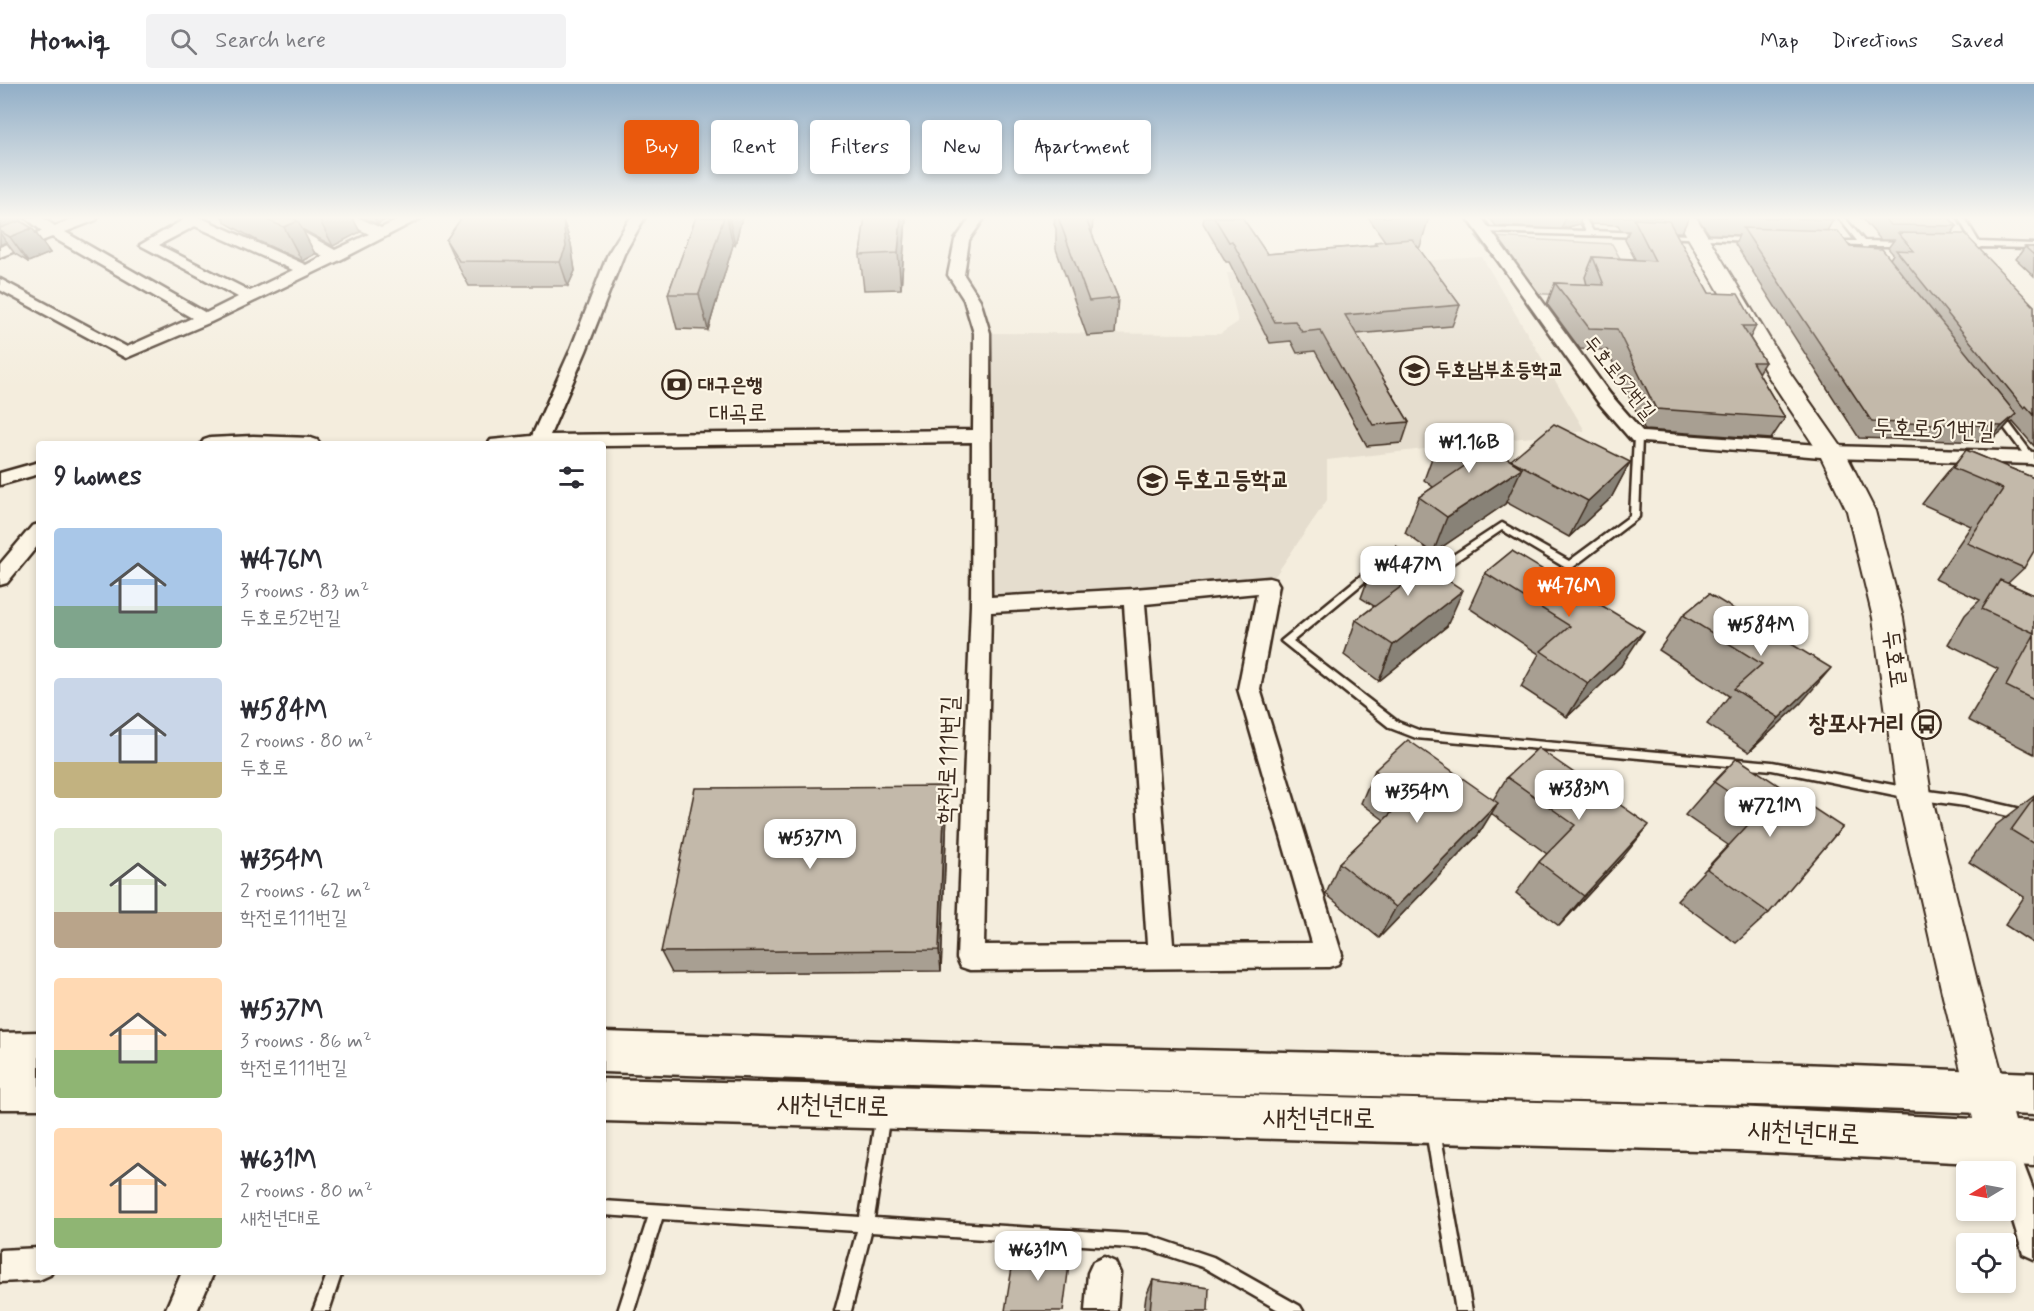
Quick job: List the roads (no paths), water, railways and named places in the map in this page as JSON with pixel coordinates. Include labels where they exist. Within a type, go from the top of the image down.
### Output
[{"type":"main road","points":[[0,1053],[36,1052]]},
{"type":"main road","name":"새천년대로","points":[[606,1052],[1107,1069],[1800,1085],[2034,1094]]},
{"type":"main road","points":[[1736,1130],[1760,1112],[1813,1110],[1817,1105],[1815,1098],[1800,1085]]},
{"type":"main road","points":[[0,1088],[36,1088]]},
{"type":"main road","name":"새천년대로","points":[[606,1100],[1736,1130],[2017,1143]]},
{"type":"street","points":[[128,274],[206,319]]},
{"type":"street","points":[[205,274],[250,297]]},
{"type":"street","points":[[0,284],[126,352],[206,319],[296,274]]},
{"type":"street","points":[[538,441],[578,351],[608,274]]},
{"type":"street","name":"학전로111번길","points":[[956,274],[972,300],[982,333],[981,605],[970,958],[1329,955],[1249,690],[1269,585],[1134,597]]},
{"type":"street","name":"두호로52번길","points":[[1515,274],[1604,398],[1638,437],[1832,453]]},
{"type":"street","name":"두호로","points":[[1721,274],[1780,376],[1832,453],[1861,511],[1888,618],[1914,794],[1962,997],[1987,1092],[2017,1143]]},
{"type":"street","name":"대곡로","points":[[606,442],[980,436]]},
{"type":"street","name":"두호로51번길","points":[[1832,453],[2033,460]]},
{"type":"street","points":[[0,479],[36,469]]},
{"type":"street","points":[[0,578],[36,535]]},
{"type":"street","points":[[981,605],[1134,597],[1161,955]]},
{"type":"street","points":[[2017,1143],[2024,1206],[2034,1243]]},
{"type":"street","points":[[0,1266],[36,1263]]},
{"type":"street","points":[[1101,1311],[1104,1273]]},
{"type":"street","points":[[181,1311],[197,1275]]},
{"type":"lane","points":[[1988,402],[2033,460]]},
{"type":"lane","points":[[1638,437],[1634,517],[1569,567],[1502,526],[1440,568],[1372,571],[1286,641],[1394,725],[1420,735],[1772,766],[1914,794],[1965,801],[2034,817]]},
{"type":"lane","points":[[843,1311],[866,1224],[884,1108]]},
{"type":"lane","points":[[1431,1122],[1464,1311]]},
{"type":"lane","points":[[606,1208],[1148,1242],[1208,1262],[1295,1311]]},
{"type":"lane","points":[[626,1311],[657,1211]]},
{"type":"lane","points":[[321,1311],[334,1275]]},
{"type":"place","name":"두호남부초등학교","points":[[1414,370]]},
{"type":"place","name":"대구은행","points":[[677,385]]},
{"type":"place","name":"두호고등학교","points":[[1153,480]]},
{"type":"place","name":"창포사거리","points":[[1926,724]]}]
